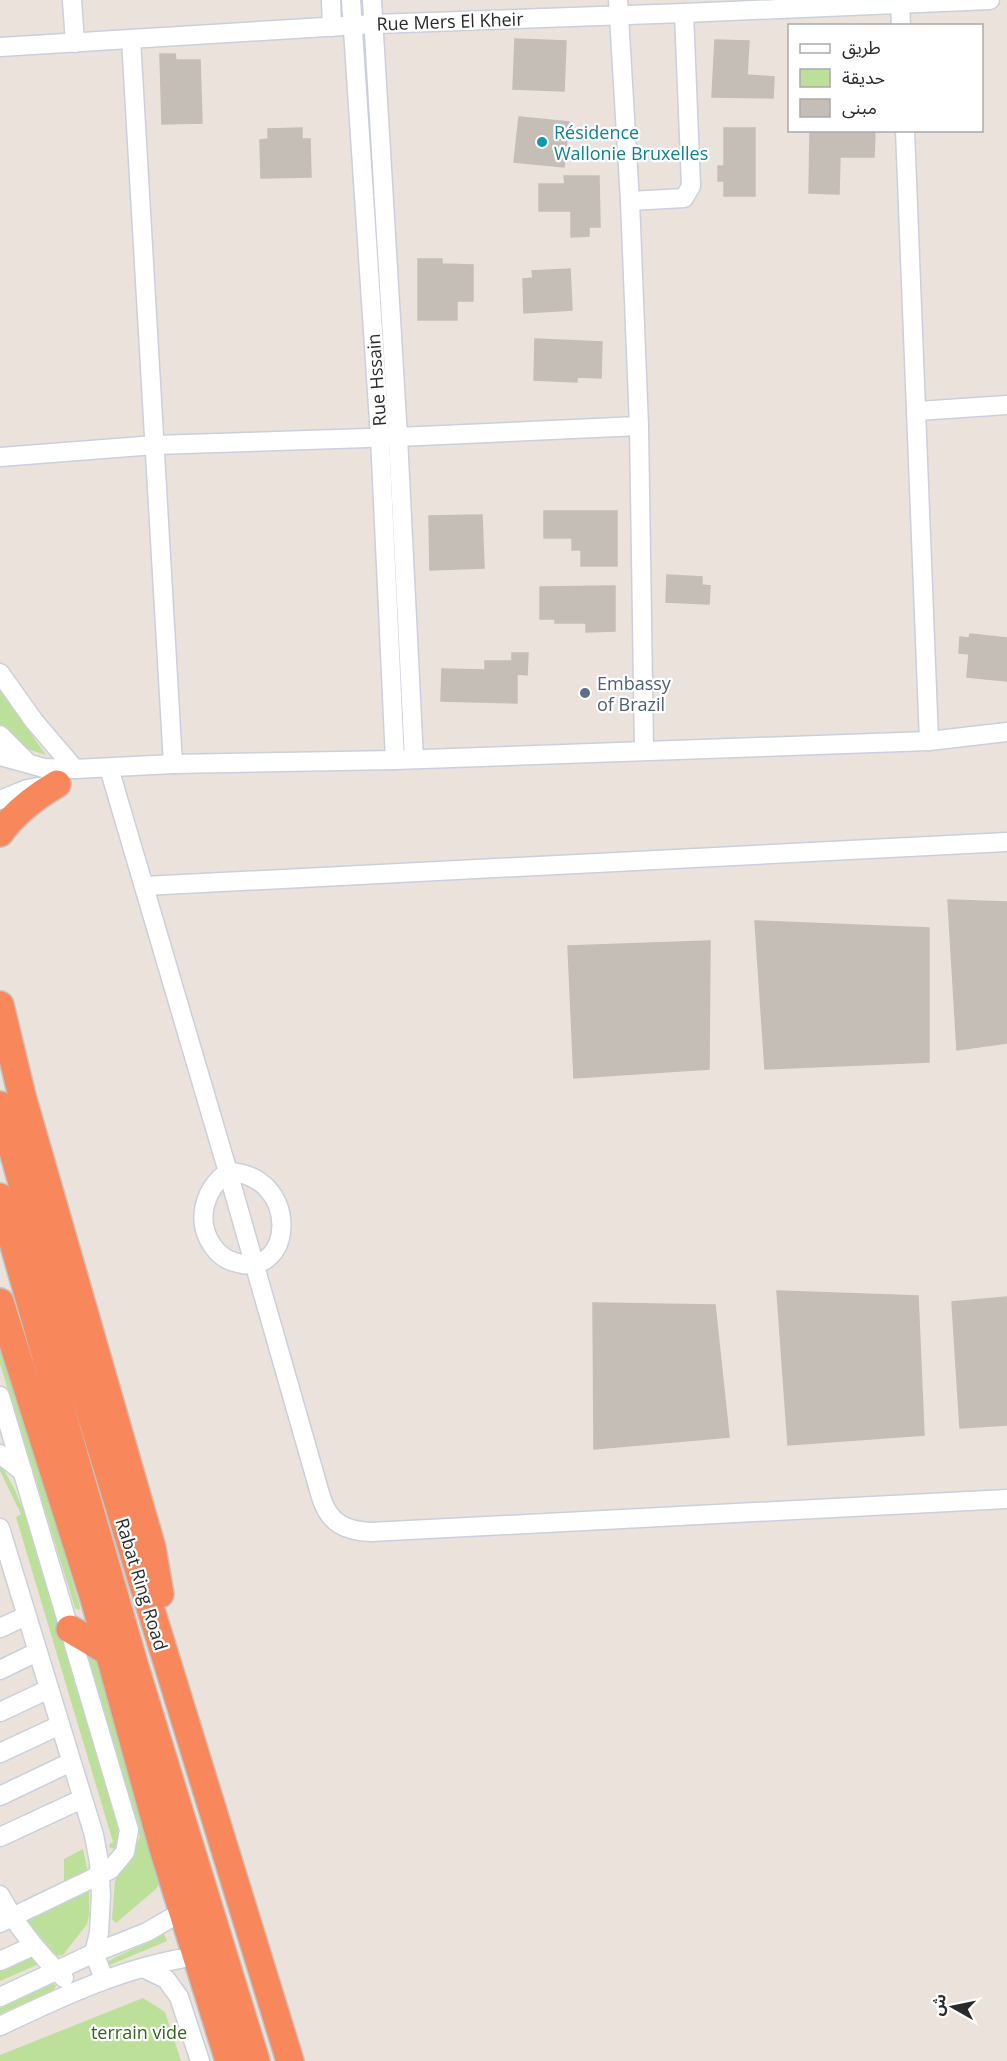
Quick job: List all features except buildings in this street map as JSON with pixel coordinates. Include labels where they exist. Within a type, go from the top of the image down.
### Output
[{"type":"highway","points":[[0,833],[11,819],[36,796],[66,776]]},
{"type":"highway","points":[[0,1005],[22,1096],[152,1548],[160,1594],[159,1640]]},
{"type":"highway","name":"Rabat Ring Road","points":[[0,1105],[49,1279],[290,2061]]},
{"type":"highway","name":"Rabat Ring Road","points":[[0,1197],[135,1667],[256,2061]]},
{"type":"highway","points":[[0,1302],[95,1602],[139,1765],[229,2061]]},
{"type":"highway","points":[[70,1629],[135,1667]]},
{"type":"street","points":[[72,0],[75,43]]},
{"type":"street","points":[[331,0],[332,27]]},
{"type":"street","name":"Rue Hssain","points":[[351,0],[414,759]]},
{"type":"street","name":"Rue Hssain","points":[[372,0],[389,437],[395,760]]},
{"type":"street","name":"Rue Mers El Kheir","points":[[0,47],[618,7],[684,13],[900,1],[990,0]]},
{"type":"street","points":[[900,1],[901,24]]},
{"type":"street","points":[[618,7],[630,201],[639,426],[644,750]]},
{"type":"street","points":[[630,201],[684,198],[691,186],[684,13]]},
{"type":"street","points":[[131,39],[173,764]]},
{"type":"street","points":[[905,132],[918,411],[929,741]]},
{"type":"street","points":[[918,411],[1007,405]]},
{"type":"street","points":[[0,457],[155,445],[639,426]]},
{"type":"street","points":[[0,673],[34,722],[66,776]]},
{"type":"street","points":[[0,800],[66,776],[109,768],[173,764],[395,760],[929,741],[1007,732]]},
{"type":"street","points":[[0,735],[29,763]]},
{"type":"street","points":[[0,756],[66,776]]},
{"type":"street","points":[[109,768],[323,1504],[333,1520],[349,1530],[378,1531],[1007,1498]]},
{"type":"street","points":[[144,886],[1007,842]]},
{"type":"street","points":[[228,1172],[256,1179],[273,1195],[279,1209],[282,1224],[279,1242],[269,1256],[254,1264],[236,1263],[225,1258],[215,1250],[206,1234],[203,1215],[207,1196],[218,1180],[228,1172]]},
{"type":"street","points":[[0,1395],[129,1830],[127,1845],[121,1859],[101,1875],[6,1920]]},
{"type":"street","points":[[0,1455],[23,1472]]},
{"type":"street","points":[[1,1538],[8,1584],[26,1616],[94,1835],[101,1875],[101,1914],[94,1953],[104,1979]]},
{"type":"street","points":[[0,1628],[26,1616]]},
{"type":"street","points":[[0,1670],[37,1652]]},
{"type":"street","points":[[0,1712],[49,1689]]},
{"type":"street","points":[[0,1753],[60,1725]]},
{"type":"street","points":[[0,1796],[71,1762]]},
{"type":"street","points":[[0,1837],[82,1799]]},
{"type":"street","points":[[0,1895],[6,1920],[76,1990]]},
{"type":"street","points":[[0,1997],[94,1953],[147,1932],[183,1911]]},
{"type":"street","points":[[0,1961],[33,1946]]},
{"type":"street","points":[[0,2026],[104,1979],[197,1956]]},
{"type":"street","points":[[143,1968],[166,1979],[180,1996],[200,2061]]},
{"type":"green space","points":[[0,690],[46,755],[18,746],[0,726]]},
{"type":"green space","points":[[0,1338],[79,1610],[75,1608],[0,1364]]},
{"type":"green space","points":[[0,1463],[27,1519],[117,1819],[119,1836],[115,1849],[109,1847],[113,1842],[16,1517],[21,1514],[0,1471]]},
{"type":"green space","points":[[89,1654],[94,1655],[102,1672],[160,1882],[156,1889],[116,1923],[112,1919],[115,1881],[140,1837],[87,1657]]},
{"type":"green space","points":[[83,1849],[88,1873],[64,1883],[64,1859]]},
{"type":"green space","points":[[89,1889],[87,1924],[63,1955],[57,1956],[24,1919]]},
{"type":"green space","points":[[164,1934],[167,1941],[110,1965],[106,1962]]},
{"type":"green space","points":[[30,1954],[39,1964],[0,1981],[0,1967]]},
{"type":"green space","points":[[52,1984],[56,1985],[54,1990],[0,2014],[0,2008]]},
{"type":"green space","name":"terrain vide","points":[[143,1998],[165,2012],[181,2061],[0,2061],[0,2055]]},
{"type":"place","name":"Résidence Wallonie Bruxelles","points":[[542,142]]},
{"type":"place","name":"Embassy of Brazil","points":[[585,693]]}]
